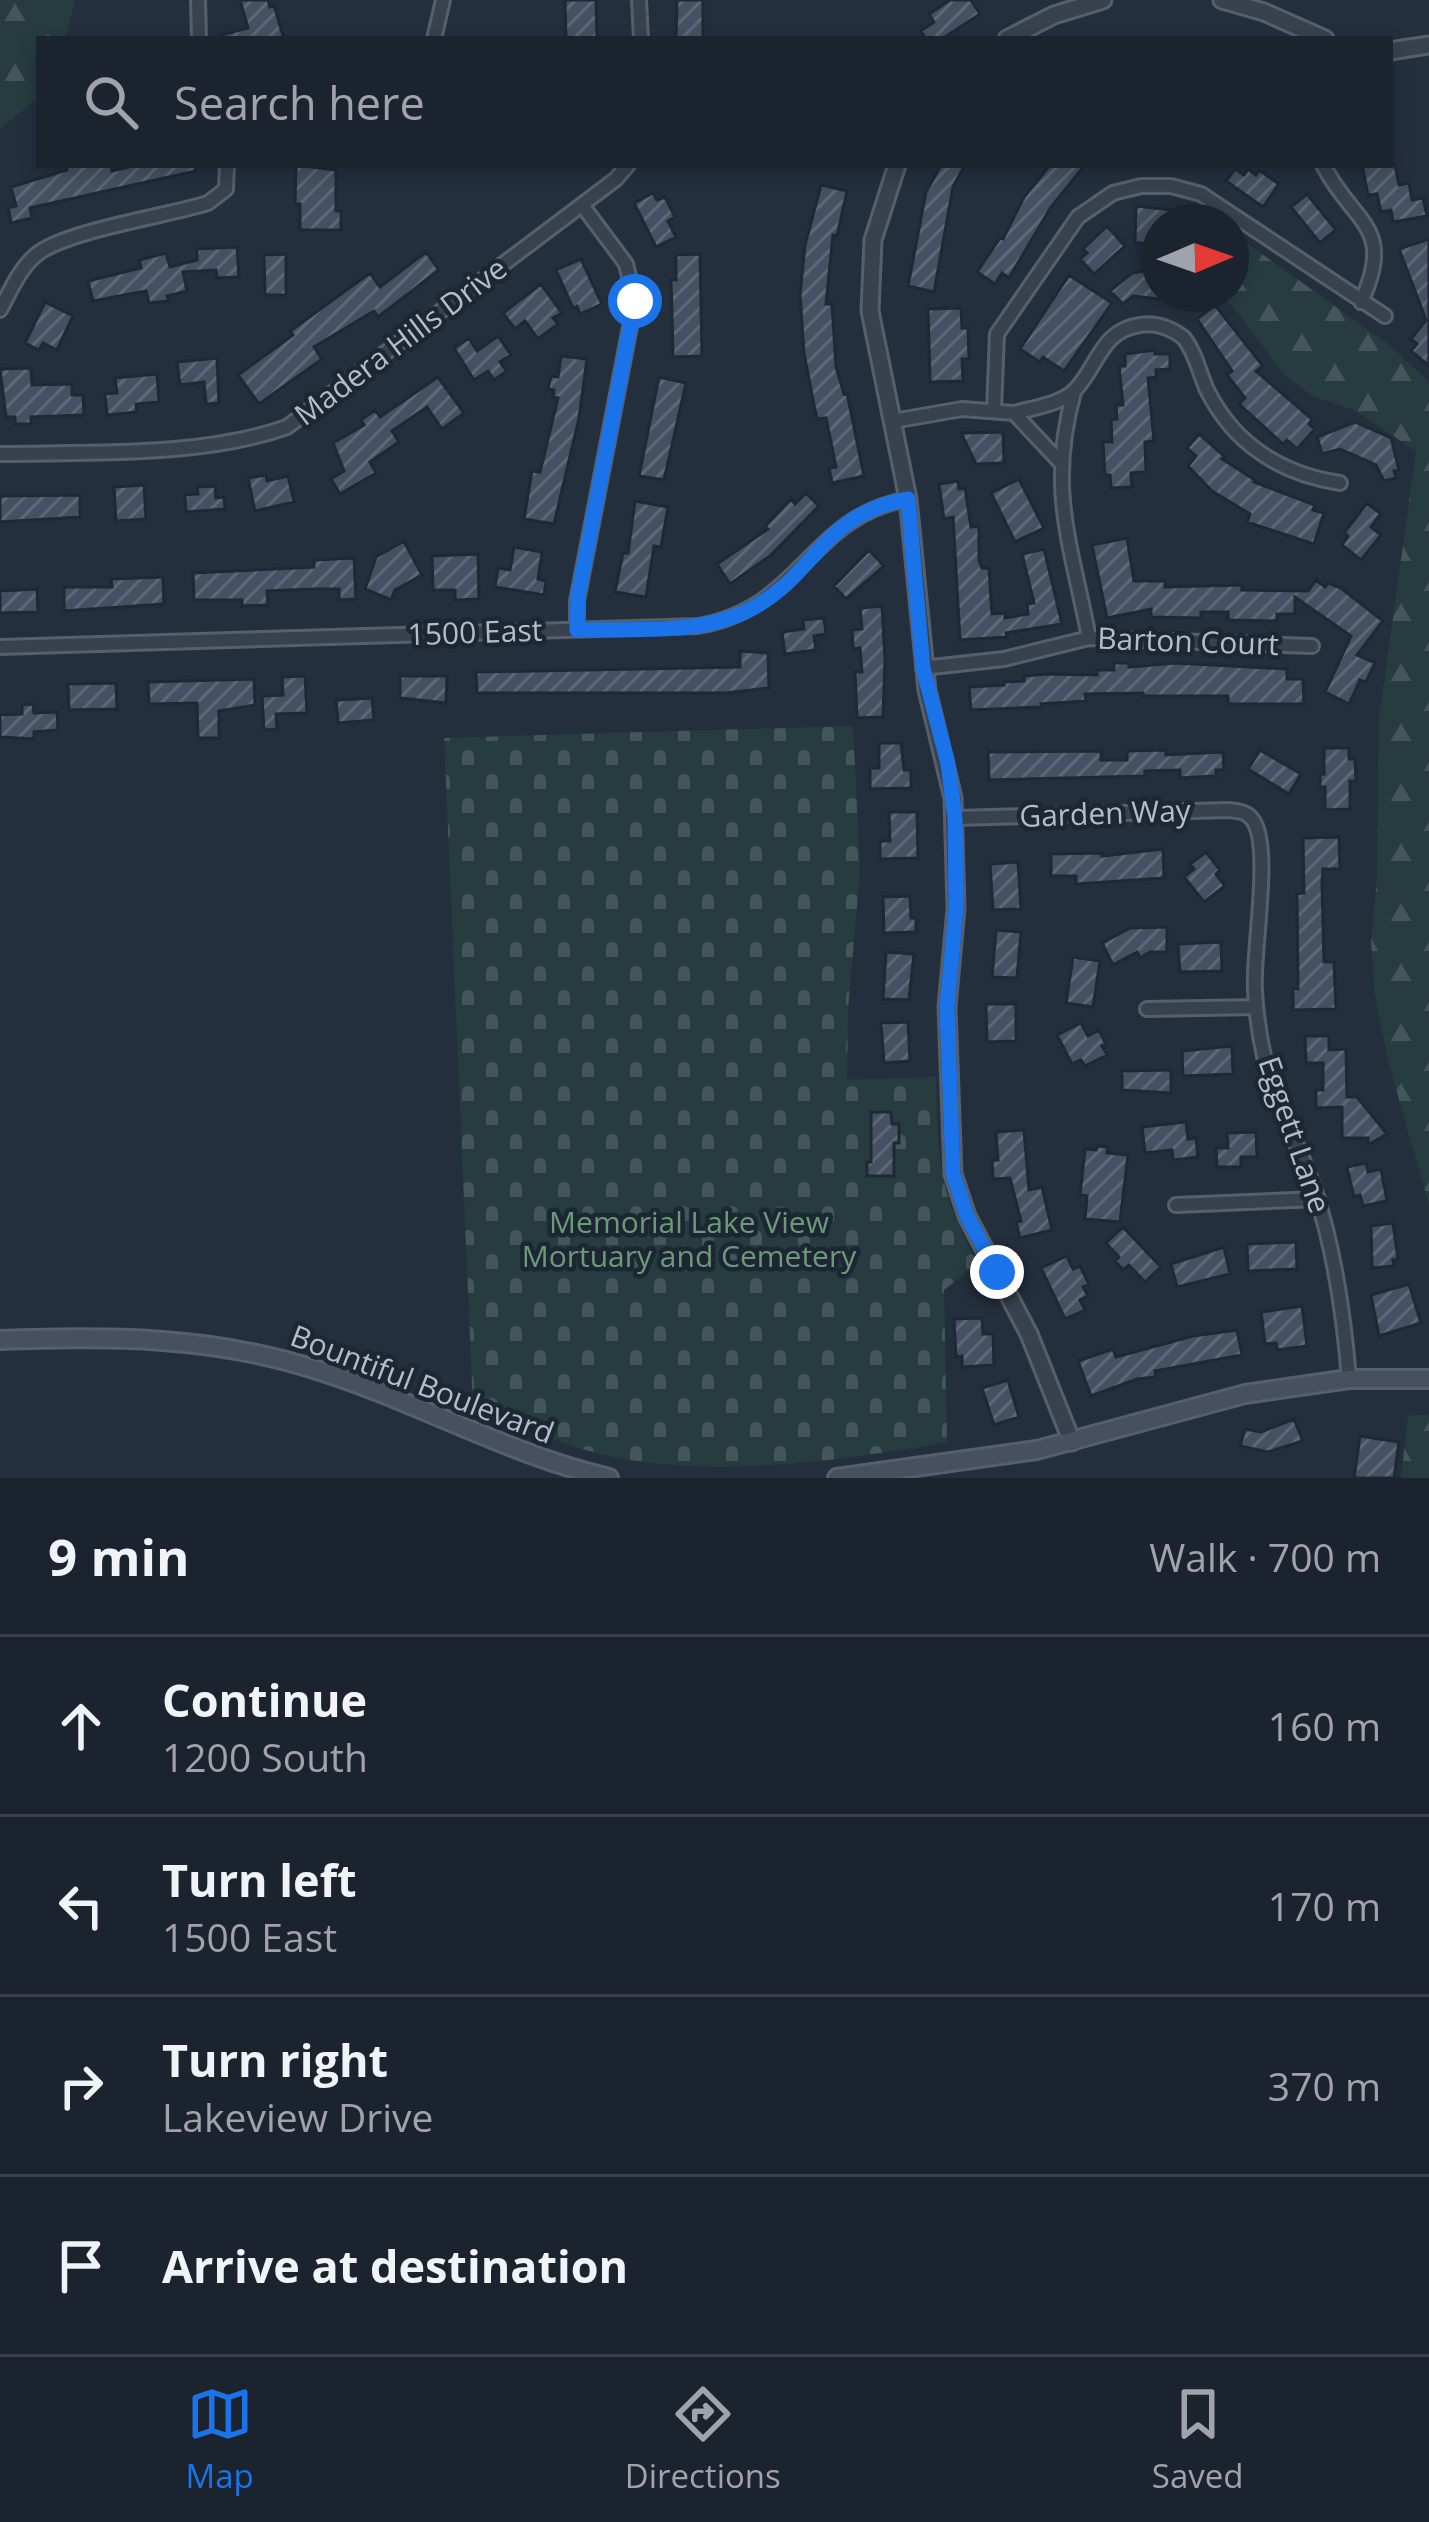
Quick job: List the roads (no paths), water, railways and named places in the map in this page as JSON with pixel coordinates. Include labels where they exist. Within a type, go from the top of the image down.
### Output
[{"type":"main road","name":"Bountiful Boulevard","points":[[0,1340],[135,1337],[270,1356],[355,1383],[552,1463],[608,1478]]},
{"type":"main road","points":[[837,1478],[1000,1457],[1072,1442],[1224,1397],[1349,1379],[1429,1379]]},
{"type":"street","points":[[198,0],[199,36]]},
{"type":"street","points":[[435,36],[443,0]]},
{"type":"street","points":[[639,0],[640,36]]},
{"type":"street","points":[[1013,36],[1054,15],[1103,0]]},
{"type":"street","points":[[1222,0],[1318,36]]},
{"type":"street","points":[[1393,51],[1429,45]]},
{"type":"street","points":[[0,310],[22,269],[41,250],[208,203],[226,189],[227,168]]},
{"type":"street","name":"Madera Hills Drive","points":[[0,454],[165,448],[287,428],[625,168]]},
{"type":"street","points":[[896,168],[877,221],[869,294],[875,347],[908,499],[923,668],[948,764],[955,818],[956,909],[947,1007],[953,1174],[967,1216],[1029,1334],[1072,1442]]},
{"type":"street","points":[[1325,168],[1374,240],[1374,270],[1361,302]]},
{"type":"street","points":[[994,410],[993,361],[1000,327],[1078,217],[1126,189],[1171,186],[1201,194],[1385,316]]},
{"type":"street","points":[[577,630],[578,596],[635,301],[626,265],[582,205]]},
{"type":"street","points":[[1090,638],[1065,532],[1059,461],[1074,392],[1115,334],[1144,324],[1165,326],[1184,338],[1230,427],[1292,471],[1340,483]]},
{"type":"street","points":[[893,421],[947,410],[1014,413],[1074,392]]},
{"type":"street","points":[[1014,413],[1059,461]]},
{"type":"street","name":"1500 East","points":[[0,646],[679,628],[734,617],[782,589],[846,523],[873,508],[908,499]]},
{"type":"street","name":"Barton Court","points":[[923,668],[1004,659],[1090,638],[1312,646]]},
{"type":"street","name":"Garden Way","points":[[955,818],[1227,810],[1253,820]]},
{"type":"street","name":"Eggett Lane","points":[[1253,820],[1260,845],[1256,1007],[1271,1084],[1318,1198],[1340,1298],[1349,1379]]},
{"type":"street","points":[[1147,1009],[1256,1007]]},
{"type":"street","points":[[1176,1205],[1318,1198]]},
{"type":"park label","name":"Memorial Lake View Mortuary and Cemetery","points":[[689,1240]]}]
